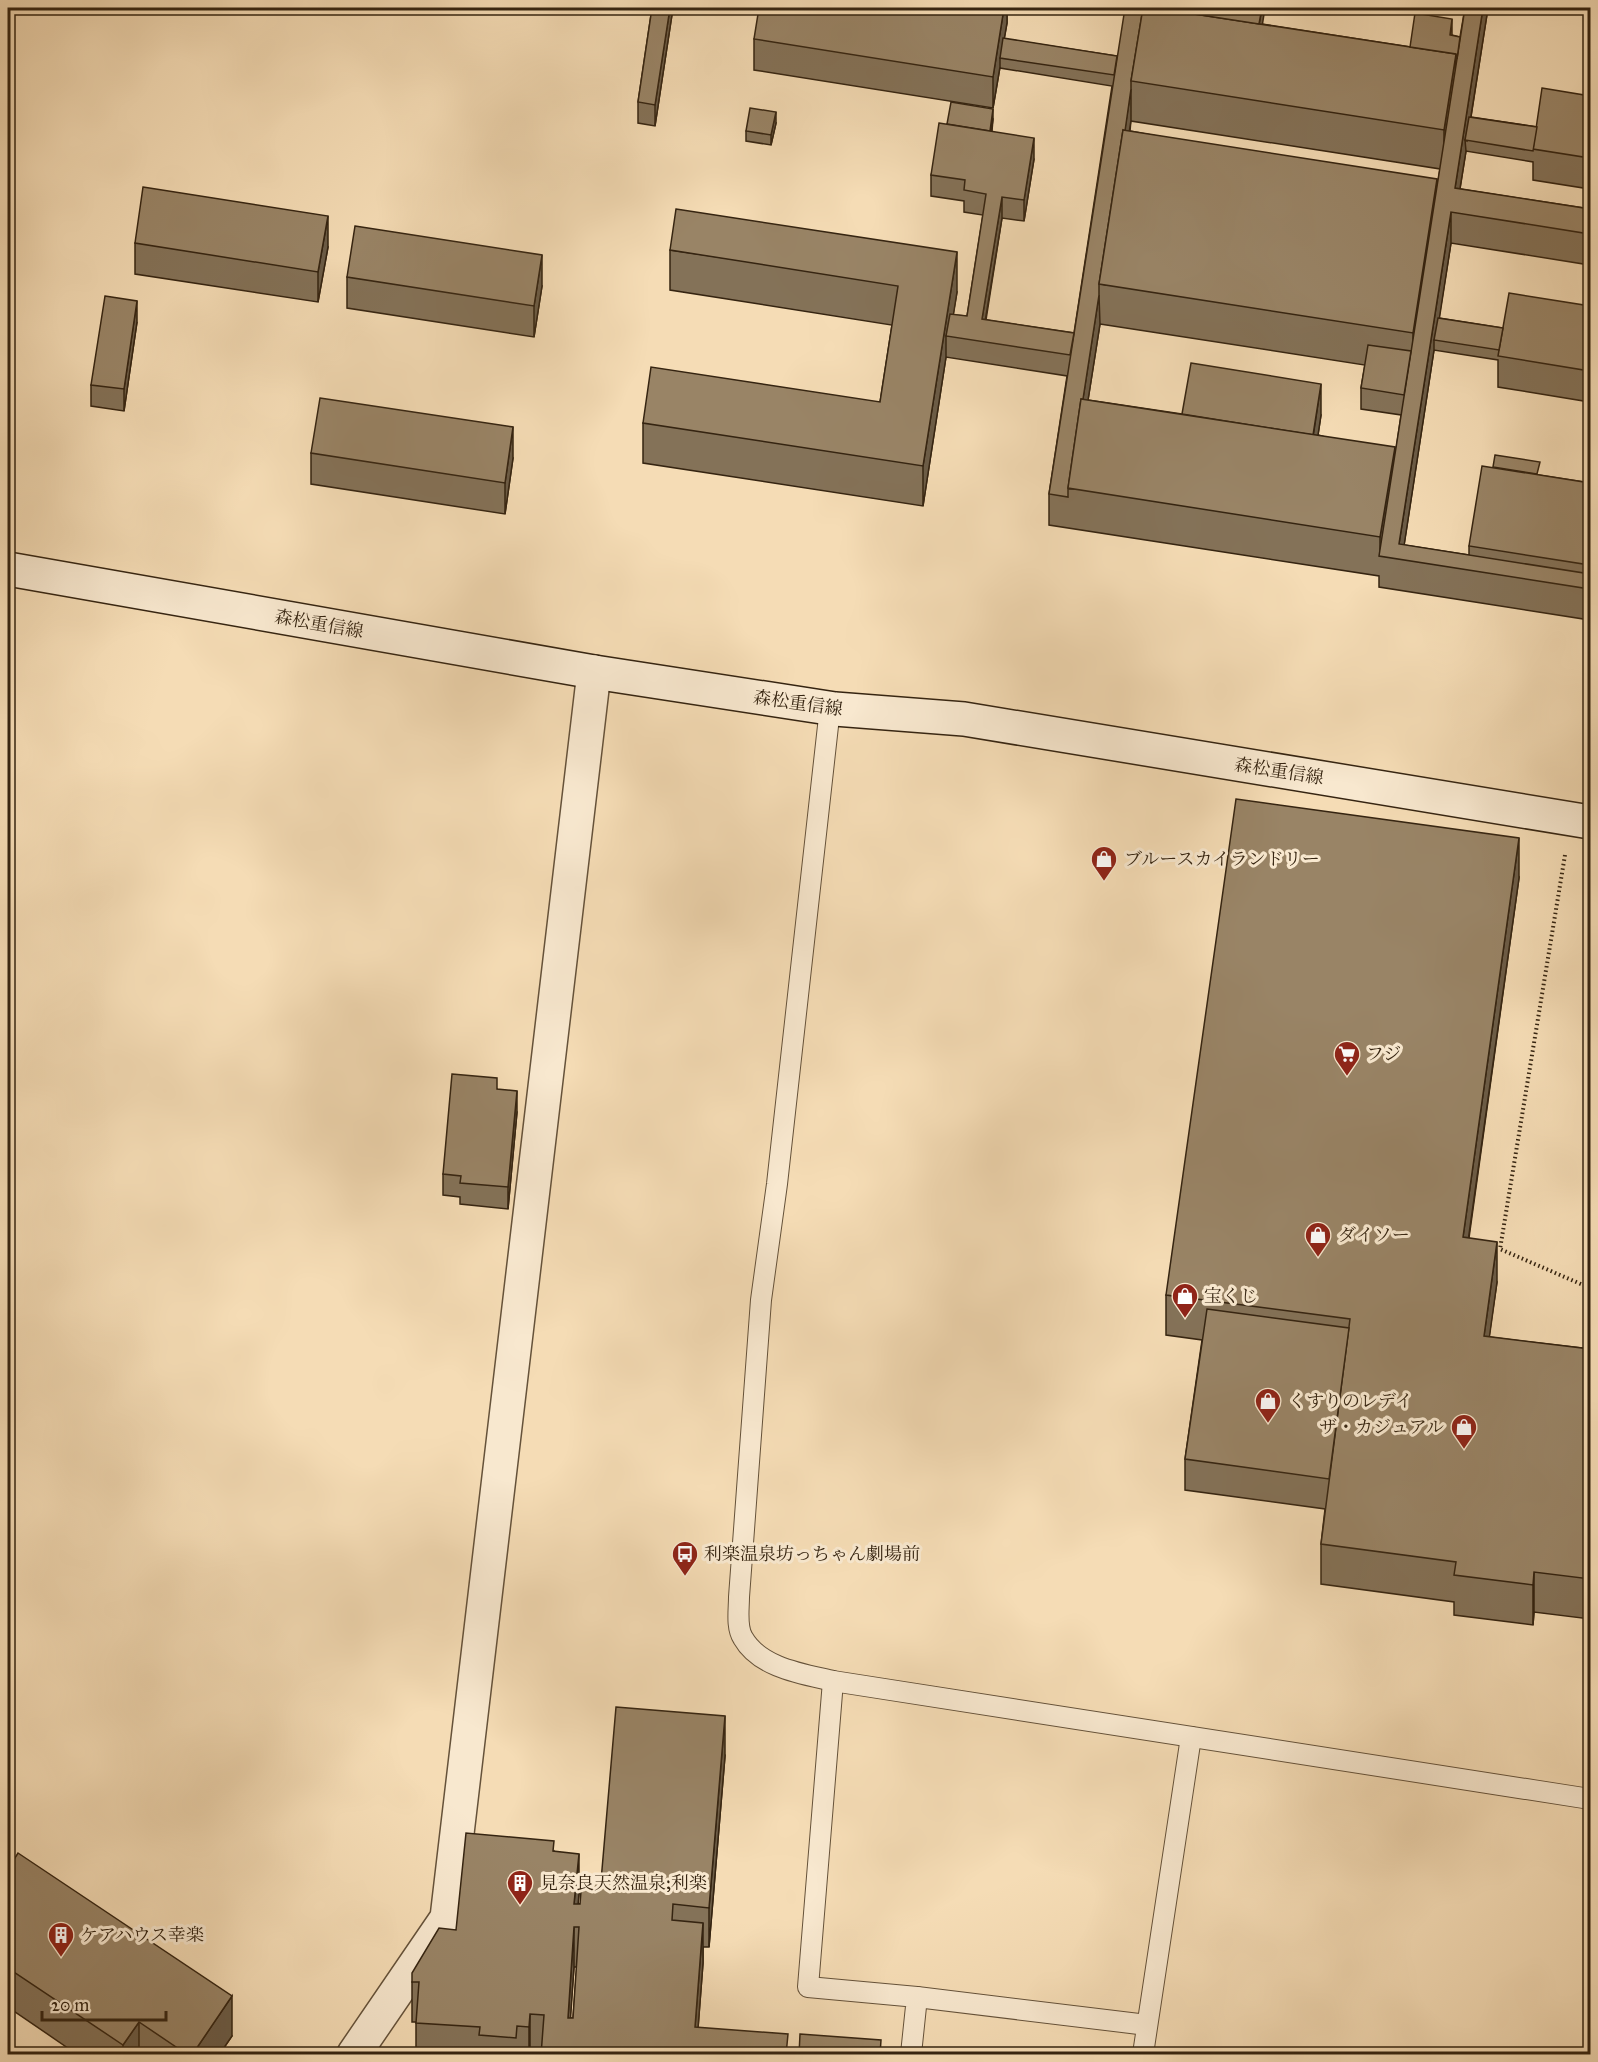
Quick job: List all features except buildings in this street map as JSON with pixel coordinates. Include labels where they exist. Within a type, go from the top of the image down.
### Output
[{"type":"main road","name":"森松重信線","points":[[8,569],[594,672],[830,708],[963,719],[1581,820]]},
{"type":"main road","points":[[354,2055],[447,1918],[594,672]]},
{"type":"lane","points":[[830,708],[777,1184],[761,1300],[739,1597],[739,1627],[743,1639],[767,1661],[777,1666],[796,1673],[833,1681],[1590,1799]]},
{"type":"lane","points":[[833,1681],[808,1987],[917,1997],[1148,2025]]},
{"type":"lane","points":[[1143,2055],[1191,1737]]},
{"type":"lane","points":[[911,2055],[917,1997]]},
{"type":"path","points":[[1581,820],[1500,1249],[1590,1288]]},
{"type":"place","name":"ブルースカイランドリー","points":[[1104,882]]},
{"type":"place","name":"フジ","points":[[1347,1077]]},
{"type":"place","name":"ダイソー","points":[[1318,1258]]},
{"type":"place","name":"宝くじ","points":[[1185,1319]]},
{"type":"place","name":"くすりのレデイ","points":[[1268,1424]]},
{"type":"place","name":"ザ・カジュアル","points":[[1464,1450]]},
{"type":"place","name":"利楽温泉坊っちゃん劇場前","points":[[685,1577]]},
{"type":"place","name":"見奈良天然温泉;利楽","points":[[520,1906]]},
{"type":"place","name":"ケアハウス幸楽","points":[[61,1958]]}]
